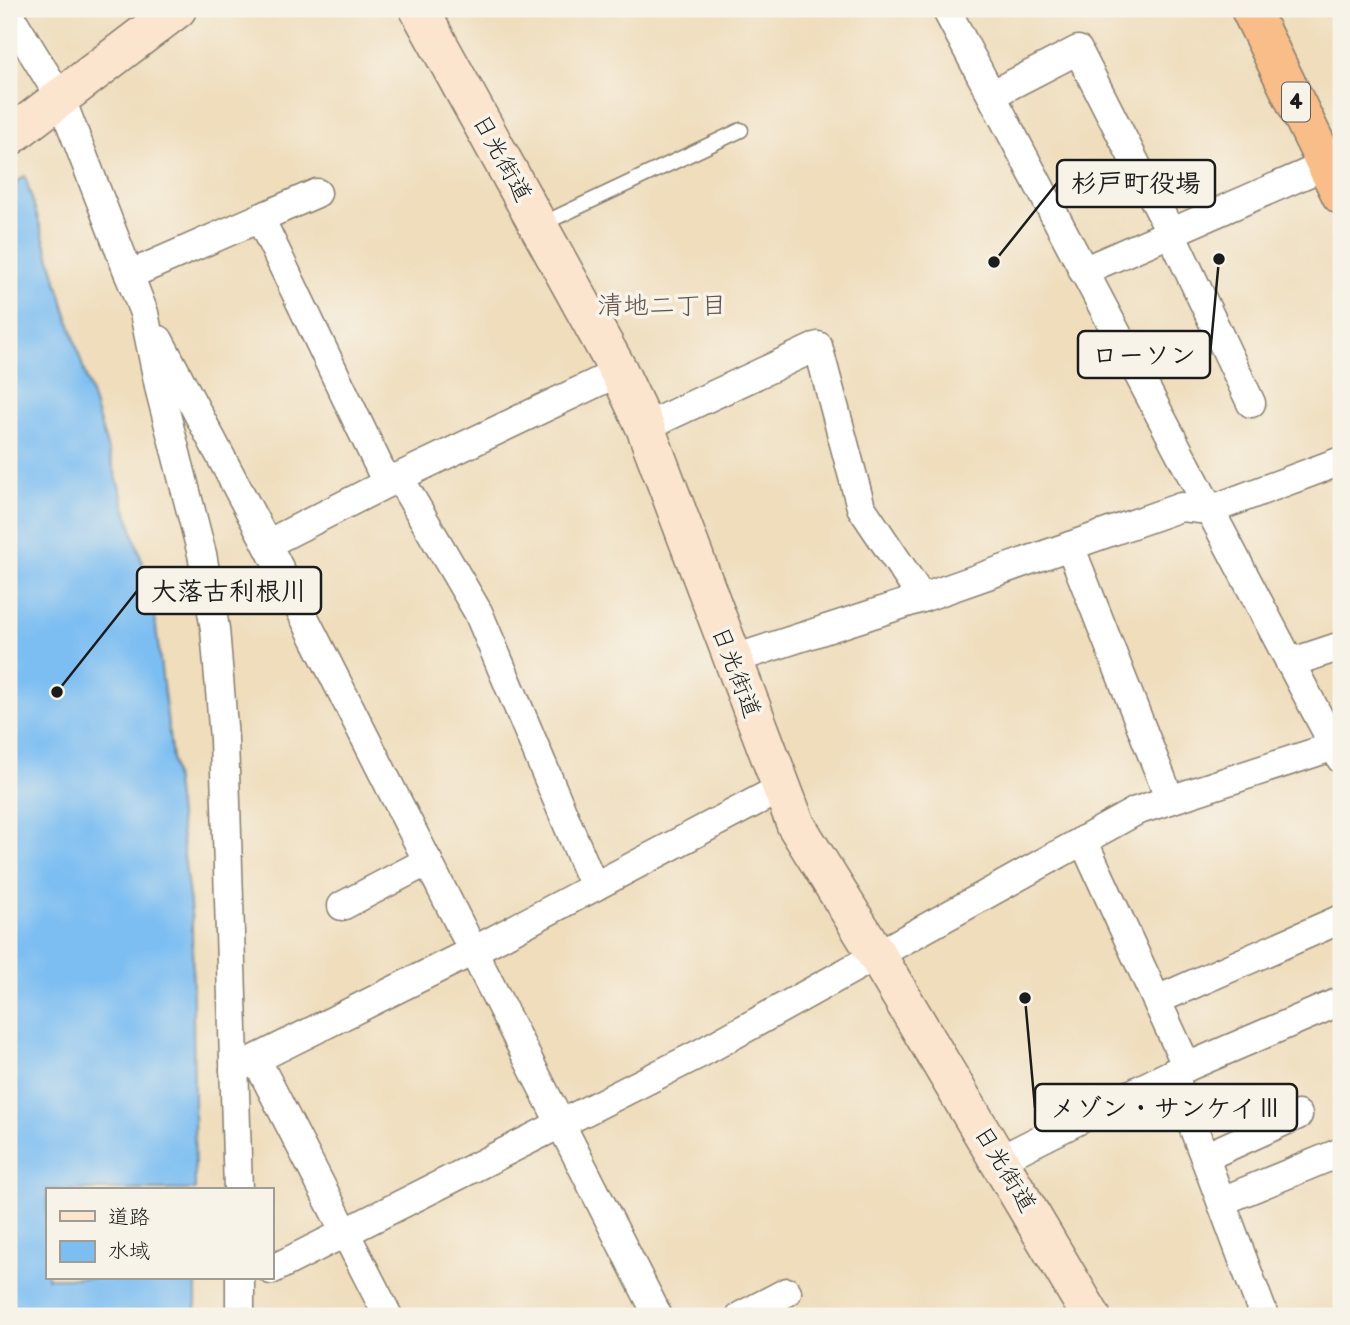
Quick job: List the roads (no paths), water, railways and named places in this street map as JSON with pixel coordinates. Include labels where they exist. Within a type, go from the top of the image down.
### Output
[{"type":"highway","name":"4","points":[[1250,9],[1334,180]]},
{"type":"main road","points":[[9,137],[177,9]]},
{"type":"main road","name":"日光街道","points":[[419,9],[619,372],[645,427],[796,825],[876,954],[1091,1316]]},
{"type":"street","points":[[273,1269],[701,1053],[1136,811],[1339,750],[1290,663],[946,9]]},
{"type":"street","points":[[9,14],[61,99],[144,313],[267,544],[658,1316]]},
{"type":"street","points":[[993,94],[1078,50],[1171,233],[1251,403]]},
{"type":"street","points":[[1083,271],[1171,233],[1334,180]]},
{"type":"street","points":[[129,275],[317,193]]},
{"type":"street","points":[[260,218],[393,480],[478,612],[594,887]]},
{"type":"street","points":[[144,313],[160,391],[202,554],[215,629],[245,1065],[237,1188]]},
{"type":"street","points":[[645,427],[818,346],[861,507],[922,598]]},
{"type":"street","points":[[267,544],[393,480],[619,372]]},
{"type":"street","points":[[732,660],[922,598],[1181,507],[1210,510],[1341,461]]},
{"type":"street","points":[[1070,546],[1170,800]]},
{"type":"street","points":[[1290,663],[1341,646]]},
{"type":"street","points":[[245,1065],[473,951],[781,788]]},
{"type":"street","points":[[1083,840],[1157,1000],[1205,1157],[1264,1316]]},
{"type":"street","points":[[342,906],[428,862]]},
{"type":"street","points":[[1157,1000],[1341,919]]},
{"type":"street","points":[[999,1160],[1180,1070],[1341,1001]]},
{"type":"street","points":[[245,1065],[345,1231],[388,1316]]},
{"type":"street","points":[[1205,1157],[1298,1115]]},
{"type":"street","points":[[1222,1201],[1341,1152]]},
{"type":"street","points":[[240,1316],[246,1281]]},
{"type":"street","points":[[741,1316],[787,1292]]},
{"type":"lane","points":[[539,225],[741,130]]},
{"type":"water","points":[[25,176],[152,595],[192,921],[195,1188],[46,1188],[46,1280],[196,1280],[196,1316],[9,1316],[9,188]]},
{"type":"place","name":"ローソン","points":[[1219,259]]},
{"type":"place","name":"杉戸町役場","points":[[994,262]]},
{"type":"place","name":"大落古利根川","points":[[57,692]]},
{"type":"place","name":"メゾン・サンケイⅢ","points":[[1025,998]]},
{"type":"district","name":"清地二丁目","points":[[662,306]]}]
